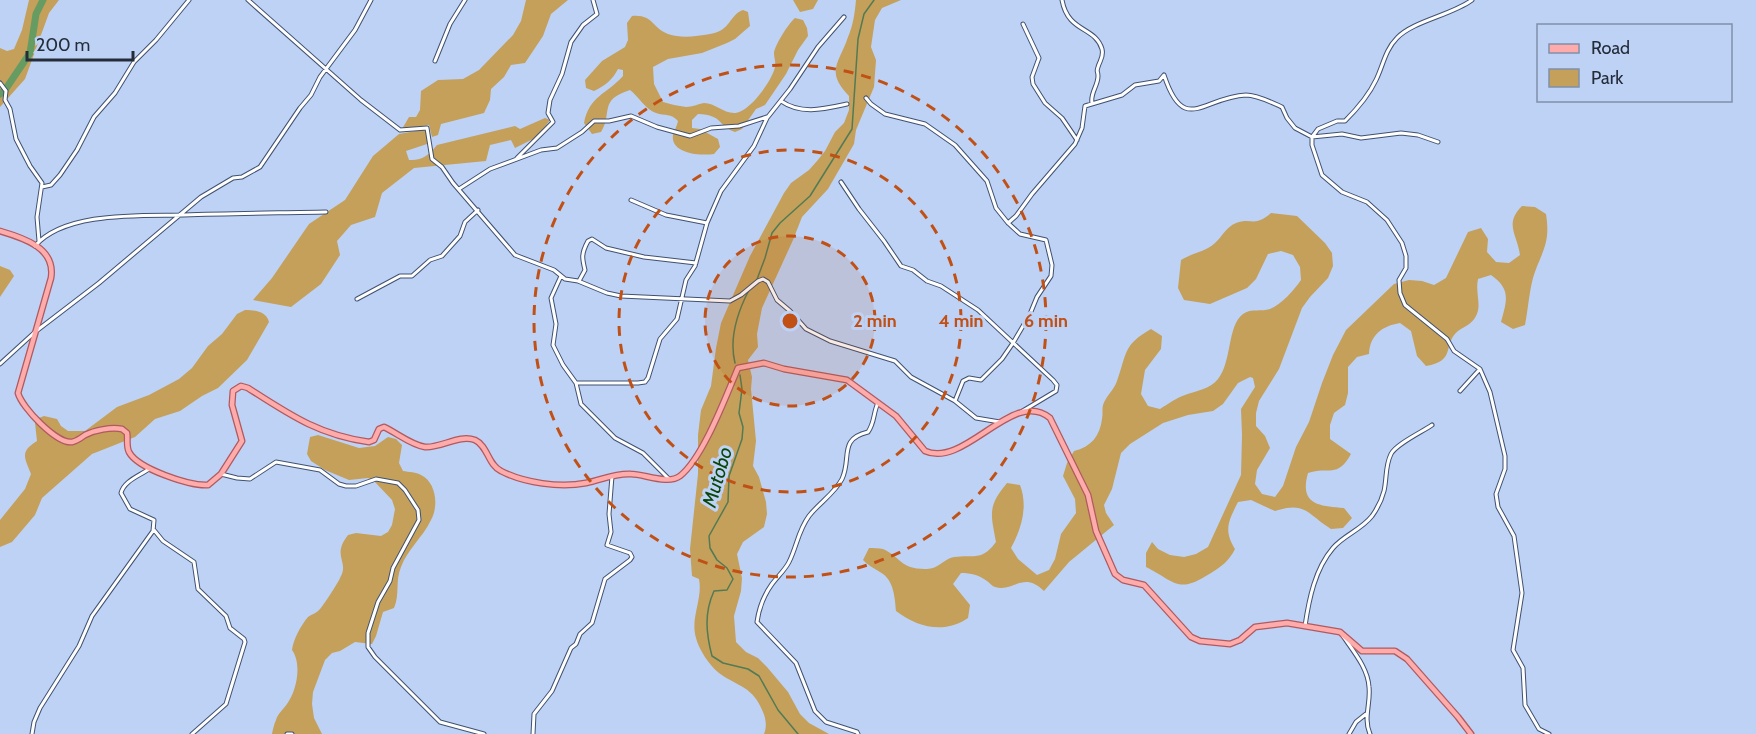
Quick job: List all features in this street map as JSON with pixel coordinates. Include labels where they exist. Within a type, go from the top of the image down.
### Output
[{"type":"main road","points":[[0,231],[37,243],[52,266],[51,278],[18,393],[22,404],[64,441],[75,441],[87,434],[110,428],[124,430],[128,437],[129,451],[149,469],[203,485],[212,483],[242,441],[232,401],[233,391],[241,386],[248,388],[309,426],[367,442],[372,442],[379,429],[384,428],[425,447],[466,439],[474,440],[482,447],[494,466],[507,474],[532,481],[573,485],[630,474],[676,478],[687,469],[700,449],[726,401],[738,368],[764,363],[784,369],[844,379],[896,416],[924,451],[931,454],[968,443],[1020,412],[1040,412],[1050,418],[1088,495],[1096,531],[1115,574],[1124,580],[1144,585],[1191,637],[1200,641],[1230,644],[1240,640],[1255,627],[1276,623],[1340,632],[1362,651],[1387,650],[1402,655],[1471,734]]},
{"type":"street","points":[[42,187],[51,185],[60,175],[77,150],[94,117],[115,93],[134,62],[156,40],[189,0]]},
{"type":"street","points":[[248,0],[361,100],[400,130],[427,128],[432,159],[442,167],[515,255],[554,270],[561,276],[621,296],[734,300],[763,279],[768,282],[777,300],[806,329],[830,340],[895,361],[910,377],[955,402],[980,420],[1000,422]]},
{"type":"street","points":[[0,364],[35,332],[99,283],[201,198],[233,178],[242,177],[260,167],[311,95],[371,0]]},
{"type":"street","points":[[435,61],[450,24],[465,0]]},
{"type":"street","points":[[516,159],[553,122],[548,113],[550,100],[562,74],[570,42],[584,24],[597,14],[593,0]]},
{"type":"street","points":[[1062,0],[1068,18],[1096,38],[1102,47],[1103,56],[1097,69],[1098,78],[1091,98],[1092,103]]},
{"type":"street","points":[[1472,0],[1407,30],[1396,38],[1382,60],[1376,80],[1355,111],[1345,121],[1337,121],[1318,129],[1312,138],[1312,145],[1322,175],[1342,192],[1367,202],[1387,220],[1402,243],[1406,256],[1406,268],[1399,280],[1400,293],[1405,305],[1447,339],[1454,351],[1480,369],[1490,392],[1505,456],[1505,469],[1496,494],[1498,507],[1514,536],[1522,593],[1513,650],[1523,668],[1525,705],[1539,729],[1549,734]]},
{"type":"street","points":[[576,383],[645,382],[650,374],[660,339],[674,323],[686,280],[696,263],[707,223],[721,191],[754,146],[769,116],[818,47],[844,17]]},
{"type":"street","points":[[1023,24],[1039,58],[1032,77],[1033,84],[1045,103],[1062,118],[1077,140]]},
{"type":"street","points":[[1008,223],[1077,140],[1082,128],[1084,108],[1092,103],[1122,95],[1135,85],[1159,81],[1164,75],[1170,94],[1178,105],[1190,110],[1204,108],[1215,100],[1228,100],[1244,95],[1282,107],[1295,128],[1312,138],[1342,134],[1361,138],[1401,133],[1418,135],[1438,142]]},
{"type":"street","points":[[0,83],[6,91],[5,100],[10,109],[16,139],[30,166],[41,180],[37,243],[74,224],[128,215],[326,213]]},
{"type":"street","points":[[866,98],[871,105],[885,114],[925,124],[955,145],[987,181],[993,202],[1008,223],[1020,234],[1046,240],[1049,245],[1053,268],[1051,276],[1036,297],[1030,314],[1013,343],[981,380],[969,378],[963,381],[957,391],[955,402]]},
{"type":"street","points":[[781,101],[790,107],[812,110],[846,104]]},
{"type":"street","points":[[459,189],[490,169],[541,150],[557,148],[597,120],[631,116],[657,127],[690,136],[711,128],[739,126],[769,116]]},
{"type":"street","points":[[841,182],[901,266],[913,270],[927,281],[941,286],[971,305],[1043,369],[1057,385],[1056,391],[1052,394],[1020,412]]},
{"type":"street","points":[[631,200],[666,215],[707,223]]},
{"type":"street","points":[[357,299],[400,276],[412,276],[430,260],[442,256],[459,236],[465,222],[478,210]]},
{"type":"street","points":[[579,282],[585,270],[582,256],[588,241],[592,239],[606,248],[644,257],[696,263]]},
{"type":"street","points":[[561,276],[551,294],[556,324],[553,345],[576,383],[581,404],[615,438],[643,453],[669,479]]},
{"type":"street","points":[[1460,392],[1480,369]]},
{"type":"street","points":[[858,734],[826,722],[814,711],[796,663],[757,622],[759,610],[771,586],[788,566],[801,527],[818,503],[839,486],[846,471],[849,442],[859,434],[868,432],[874,423],[878,403]]},
{"type":"street","points":[[1305,626],[1311,595],[1319,571],[1333,548],[1359,529],[1372,516],[1384,490],[1385,472],[1391,453],[1399,445],[1432,425]]},
{"type":"street","points":[[220,474],[249,479],[276,462],[320,470],[339,484],[356,486],[375,479],[398,483],[418,510],[419,520],[400,552],[390,582],[378,602],[368,633],[368,646],[375,657],[440,722],[484,734]]},
{"type":"street","points":[[149,469],[127,483],[121,493],[130,509],[154,520],[154,528],[163,541],[194,562],[200,592],[226,616],[230,628],[245,640],[226,704],[192,734]]},
{"type":"street","points":[[533,734],[534,714],[552,691],[571,648],[580,634],[592,623],[604,579],[632,557],[607,544],[611,532],[609,514],[612,476]]},
{"type":"street","points":[[32,734],[40,708],[79,646],[92,616],[154,528]]},
{"type":"street","points":[[1340,632],[1368,678],[1369,699],[1366,722],[1370,734]]},
{"type":"street","points":[[1349,734],[1356,722],[1366,714]]},
{"type":"street","points":[[287,734],[292,734]]},
{"type":"green space","points":[[29,0],[59,0],[49,13],[25,79],[0,107],[0,48],[7,51],[14,49],[22,30]]},
{"type":"green space","points":[[526,0],[568,0],[551,14],[543,36],[525,63],[511,65],[504,77],[491,89],[490,100],[484,113],[441,124],[438,135],[432,137],[429,125],[402,129],[409,117],[416,117],[420,110],[421,91],[438,80],[463,79],[479,70],[513,35],[521,21]]},
{"type":"green space","points":[[793,0],[818,0],[813,9],[800,12]]},
{"type":"green space","points":[[856,0],[901,0],[882,8],[875,20],[871,47],[876,60],[874,87],[856,130],[854,144],[828,189],[802,217],[762,308],[757,334],[758,347],[748,360],[752,377],[756,441],[753,466],[759,477],[767,514],[764,527],[743,542],[737,554],[742,578],[734,616],[736,642],[767,667],[788,692],[800,714],[809,723],[829,734],[764,734],[765,717],[755,697],[716,670],[702,653],[696,638],[694,623],[700,586],[699,579],[692,576],[690,549],[698,474],[698,435],[701,410],[711,386],[721,323],[750,256],[784,193],[791,183],[809,170],[825,151],[835,132],[844,123],[849,110],[849,96],[837,80],[836,67],[851,28]]},
{"type":"green space","points":[[743,10],[748,12],[750,26],[735,39],[702,53],[668,59],[653,67],[654,84],[663,102],[686,107],[708,103],[730,113],[740,112],[759,95],[773,73],[774,53],[779,40],[795,18],[803,20],[808,36],[765,105],[756,109],[742,129],[735,132],[729,130],[712,116],[698,114],[692,120],[692,128],[700,129],[718,139],[720,147],[714,154],[702,155],[681,150],[673,141],[678,121],[652,111],[630,90],[614,98],[608,108],[601,132],[592,134],[584,123],[586,114],[594,101],[623,76],[623,70],[618,69],[608,82],[594,91],[586,88],[585,80],[602,61],[625,47],[628,40],[627,23],[632,16],[648,19],[668,34],[689,37],[722,30],[738,12]]},
{"type":"green space","points":[[545,118],[550,120],[537,137],[515,148],[511,140],[490,145],[486,161],[414,168],[382,193],[375,217],[351,225],[337,241],[340,255],[321,284],[291,307],[253,300],[272,278],[309,224],[345,200],[373,156],[399,134],[427,129],[427,144],[406,151],[409,160],[414,160],[425,157],[437,145],[515,126],[520,129]]},
{"type":"green space","points":[[1522,206],[1535,207],[1546,214],[1547,225],[1546,241],[1530,290],[1525,325],[1513,329],[1501,322],[1506,301],[1505,290],[1491,275],[1478,279],[1478,312],[1470,323],[1453,336],[1446,356],[1436,364],[1426,366],[1417,356],[1411,331],[1400,323],[1378,332],[1369,354],[1357,357],[1348,367],[1348,393],[1345,405],[1334,413],[1330,425],[1330,439],[1351,454],[1346,462],[1337,469],[1308,473],[1306,484],[1306,492],[1313,502],[1344,508],[1352,518],[1343,528],[1331,529],[1300,508],[1293,507],[1275,511],[1251,500],[1238,502],[1228,531],[1235,549],[1219,568],[1184,585],[1171,581],[1146,567],[1146,553],[1152,542],[1158,549],[1170,555],[1184,557],[1196,554],[1208,547],[1241,475],[1241,409],[1255,387],[1253,378],[1250,377],[1238,383],[1223,404],[1213,411],[1188,415],[1163,423],[1130,444],[1121,453],[1112,489],[1104,505],[1114,525],[1069,562],[1044,591],[1030,582],[1001,588],[995,587],[978,576],[961,573],[953,584],[970,605],[968,618],[950,626],[932,627],[913,622],[896,611],[890,581],[863,560],[869,548],[880,548],[905,565],[930,569],[954,557],[982,555],[996,542],[993,505],[1007,483],[1020,485],[1024,501],[1021,525],[1011,548],[1018,559],[1037,575],[1049,570],[1055,559],[1061,534],[1076,513],[1075,499],[1063,476],[1067,463],[1074,451],[1090,444],[1097,436],[1101,425],[1103,405],[1116,384],[1127,350],[1135,340],[1151,329],[1162,336],[1161,349],[1145,370],[1141,394],[1148,406],[1160,409],[1178,398],[1215,382],[1226,363],[1234,327],[1243,314],[1274,307],[1301,280],[1300,267],[1293,255],[1281,251],[1268,254],[1256,279],[1247,288],[1210,304],[1184,300],[1178,288],[1181,260],[1211,246],[1233,225],[1241,221],[1261,220],[1271,213],[1297,216],[1325,243],[1332,253],[1333,266],[1328,278],[1302,308],[1279,369],[1259,401],[1256,426],[1265,436],[1270,448],[1257,470],[1255,484],[1262,494],[1275,497],[1283,486],[1333,355],[1346,330],[1394,284],[1409,280],[1434,285],[1446,278],[1468,232],[1481,228],[1488,239],[1487,252],[1496,262],[1509,263],[1520,255],[1513,224]]},
{"type":"green space","points":[[0,266],[10,270],[14,276],[0,297]]},
{"type":"green space","points":[[245,310],[262,313],[269,322],[247,360],[218,388],[180,411],[155,419],[135,437],[92,454],[42,498],[35,515],[12,542],[0,547],[0,520],[25,489],[31,474],[25,456],[31,445],[37,441],[35,423],[39,418],[44,416],[57,419],[68,431],[85,431],[117,407],[149,395],[179,379],[192,368],[237,314]]},
{"type":"green space","points":[[318,435],[359,448],[375,446],[388,437],[396,439],[402,445],[399,463],[403,471],[417,473],[426,478],[435,495],[435,508],[428,526],[404,561],[399,572],[394,608],[383,612],[372,644],[355,642],[332,653],[325,660],[313,692],[312,704],[314,718],[322,734],[272,734],[279,713],[287,704],[296,684],[297,662],[292,650],[294,642],[305,620],[320,609],[339,581],[343,572],[341,549],[343,542],[348,535],[356,533],[381,536],[388,532],[395,509],[392,500],[374,481],[368,478],[349,480],[311,461],[307,454],[310,437]]},
{"type":"waterway","points":[[0,94],[30,53],[36,14],[43,0]]},
{"type":"waterway","name":"Mutobo","points":[[756,282],[772,233],[810,196],[852,129],[858,39],[864,14],[874,0]]},
{"type":"waterway","name":"Mutobo","points":[[735,363],[733,354],[735,326],[749,290]]},
{"type":"waterway","name":"Mutobo","points":[[740,375],[742,389],[739,413],[743,427],[742,439],[729,476],[728,502],[709,536],[710,548],[733,579],[727,590],[714,591],[707,615],[708,639],[712,656],[723,663],[748,669],[759,676],[778,710],[798,734]]}]
